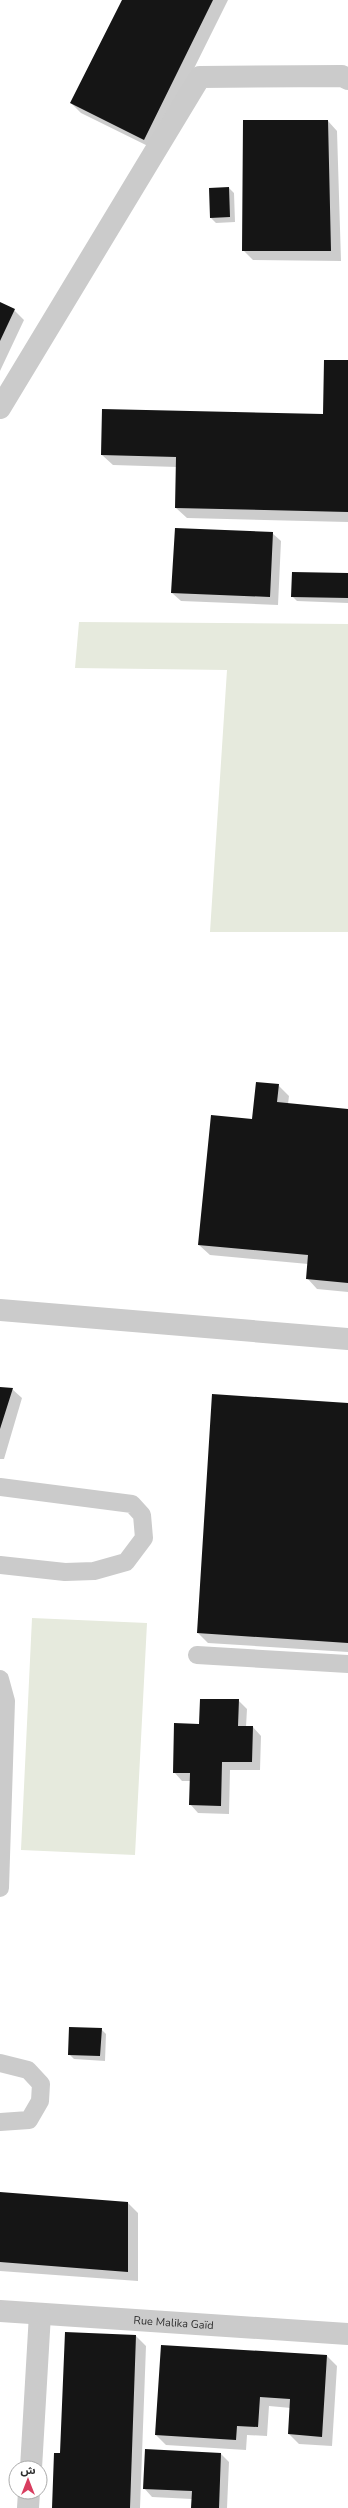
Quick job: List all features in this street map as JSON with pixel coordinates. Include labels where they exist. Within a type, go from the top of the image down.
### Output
[{"type":"street","points":[[0,408],[200,78],[342,76],[348,79]]},
{"type":"street","points":[[0,1310],[348,1339]]},
{"type":"street","name":"Rue Malika Gaïd","points":[[0,2311],[348,2334]]},
{"type":"street","points":[[31,2460],[40,2314]]},
{"type":"lane","points":[[0,1487],[132,1504],[142,1515],[145,1524],[144,1538],[126,1562],[94,1571],[65,1572],[0,1566]]},
{"type":"lane","points":[[197,1655],[348,1664]]},
{"type":"lane","points":[[0,1679],[6,1701],[0,1888]]},
{"type":"lane","points":[[0,2062],[28,2070],[41,2084],[40,2101],[29,2120],[0,2122]]},
{"type":"shaded area","points":[[79,622],[348,624],[348,932],[210,932],[227,670],[75,668]]},
{"type":"shaded area","points":[[32,1618],[147,1623],[135,1855],[21,1850]]},
{"type":"building","points":[[122,0],[213,0],[144,140],[70,103]]},
{"type":"building","points":[[243,120],[328,120],[331,251],[242,251]]},
{"type":"building","points":[[229,187],[230,217],[210,218],[209,188]]},
{"type":"building","points":[[0,302],[15,309],[0,341]]},
{"type":"building","points":[[324,360],[348,360],[348,512],[175,508],[176,457],[101,455],[102,409],[323,414]]},
{"type":"building","points":[[175,528],[273,532],[270,597],[171,593]]},
{"type":"building","points":[[292,572],[348,573],[348,598],[291,597]]},
{"type":"building","points":[[256,1082],[279,1084],[277,1102],[348,1109],[348,1283],[306,1279],[308,1255],[198,1245],[211,1115],[252,1119]]},
{"type":"building","points":[[0,1387],[13,1388],[0,1429]]},
{"type":"building","points":[[212,1394],[348,1403],[348,1643],[197,1633]]},
{"type":"building","points":[[200,1699],[239,1699],[238,1726],[253,1726],[252,1762],[222,1762],[221,1806],[189,1805],[190,1773],[173,1773],[174,1723],[199,1724]]},
{"type":"building","points":[[69,2027],[102,2028],[100,2056],[68,2055]]},
{"type":"building","points":[[0,2192],[128,2202],[128,2272],[0,2262]]},
{"type":"building","points":[[65,2332],[136,2335],[130,2508],[52,2508],[54,2453],[60,2453]]},
{"type":"building","points":[[161,2345],[327,2355],[322,2437],[288,2434],[290,2399],[260,2397],[258,2427],[237,2426],[236,2440],[155,2435]]},
{"type":"building","points":[[145,2449],[221,2453],[219,2508],[191,2508],[192,2491],[143,2489]]}]
